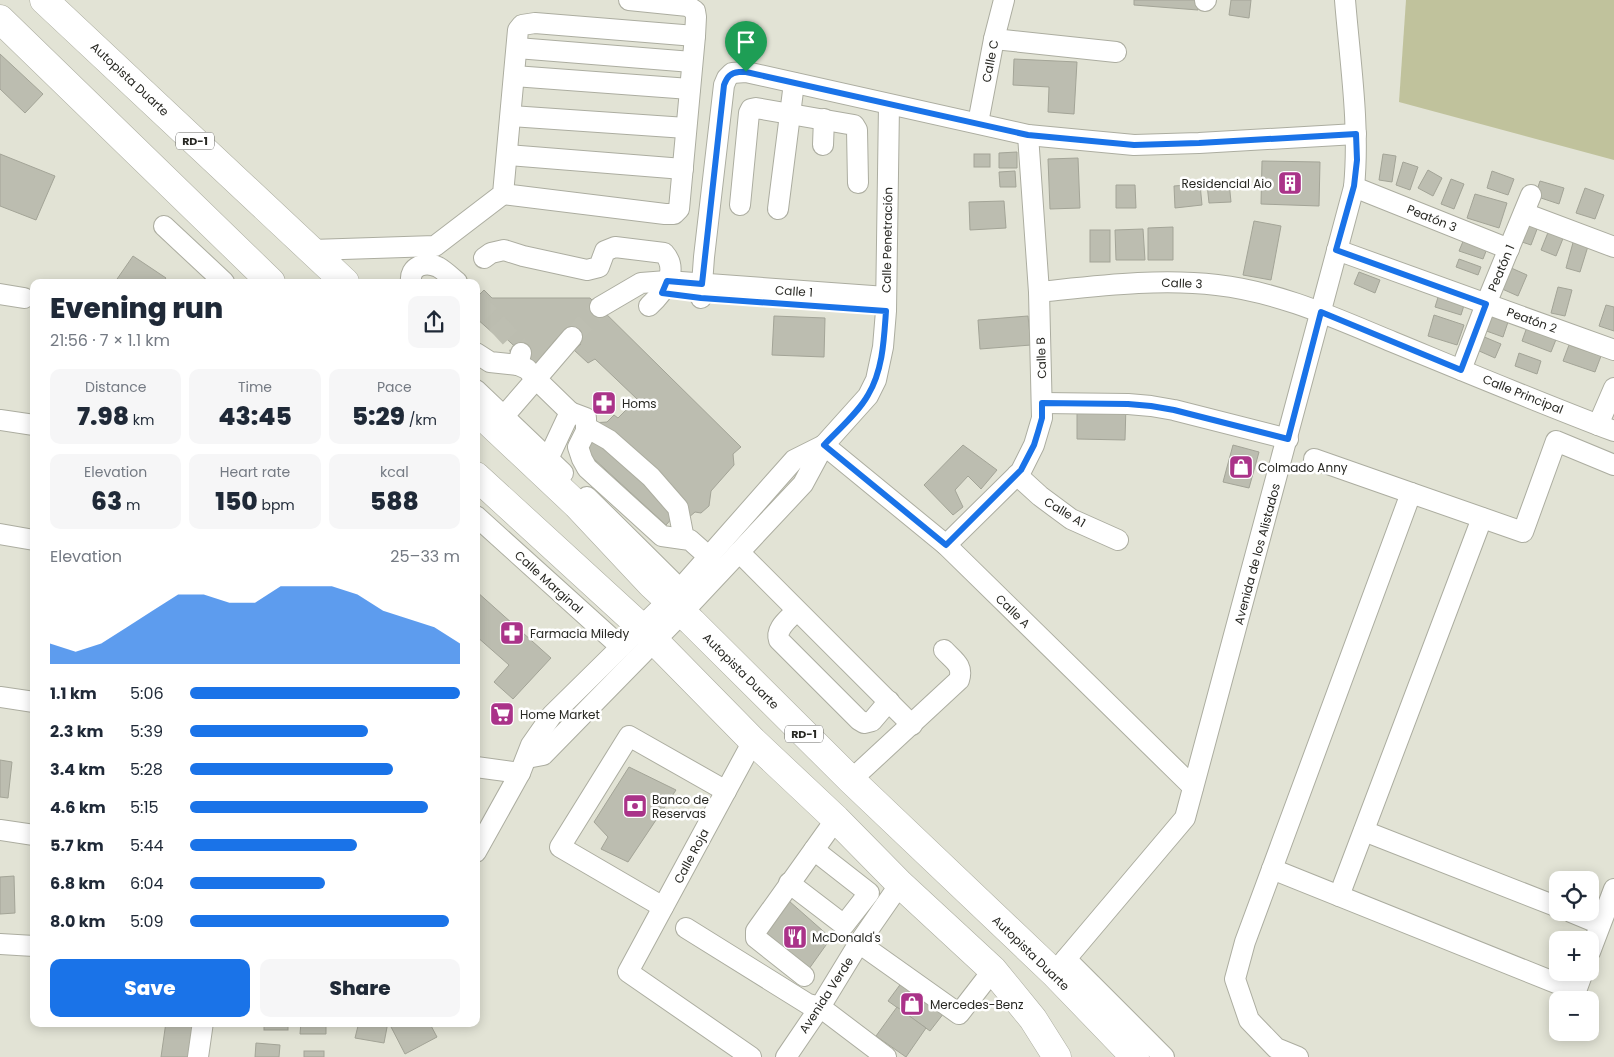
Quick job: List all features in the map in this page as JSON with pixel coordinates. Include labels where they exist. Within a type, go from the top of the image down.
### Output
[{"type":"highway","name":"Autopista Duarte","points":[[44,0],[312,250],[346,279]]},
{"type":"highway","points":[[0,19],[269,279]]},
{"type":"highway","name":"Autopista Duarte","points":[[480,414],[577,505],[651,584],[677,601],[851,780],[1060,966],[1135,1057]]},
{"type":"highway","points":[[480,480],[648,634],[753,741],[836,819],[900,884],[993,970],[1033,1019],[1057,1057]]},
{"type":"highway","points":[[1033,1019],[1046,1057]]},
{"type":"street","points":[[312,250],[435,246],[504,194],[674,214],[679,209],[695,36],[694,11],[688,6],[629,0]]},
{"type":"street","name":"Calle C","points":[[978,123],[994,39],[1004,0]]},
{"type":"street","name":"Avenida de los Alistados","points":[[1060,966],[1186,818],[1354,186],[1357,160],[1356,134],[1345,0]]},
{"type":"street","points":[[504,194],[518,30],[522,25],[535,23],[695,36]]},
{"type":"street","points":[[994,39],[1116,52]]},
{"type":"street","points":[[517,48],[692,62]]},
{"type":"street","points":[[702,291],[724,85],[732,73],[746,72],[1028,135],[1134,145],[1356,134]]},
{"type":"street","points":[[514,76],[690,89]]},
{"type":"street","points":[[778,209],[794,83]]},
{"type":"street","name":"Calle Penetración","points":[[677,601],[739,552],[803,484],[824,445],[868,396],[876,380],[884,347],[889,105]]},
{"type":"street","points":[[740,206],[751,108],[854,125],[857,130],[858,183]]},
{"type":"street","points":[[511,116],[686,128]]},
{"type":"street","points":[[823,145],[824,119]]},
{"type":"street","name":"Calle B","points":[[946,545],[1021,470],[1034,445],[1042,418],[1039,292],[1028,135]]},
{"type":"street","points":[[507,155],[682,169]]},
{"type":"street","name":"Peatón 3","points":[[1354,186],[1509,249]]},
{"type":"street","name":"Peatón 1","points":[[1461,370],[1486,304],[1528,204],[1614,248]]},
{"type":"street","points":[[164,226],[221,279]]},
{"type":"street","points":[[484,258],[491,253],[504,250],[587,270],[599,268],[605,251],[615,247],[664,253],[670,260],[671,268],[660,293]]},
{"type":"street","name":"Peatón 2","points":[[1336,250],[1614,350]]},
{"type":"street","points":[[410,279],[413,271],[418,266],[429,265],[438,267],[453,279]]},
{"type":"street","name":"Calle 3","points":[[1039,292],[1171,281],[1217,285],[1262,292],[1321,312]]},
{"type":"street","name":"Calle 1","points":[[600,308],[641,283],[660,293],[702,291],[886,304]]},
{"type":"street","points":[[0,294],[24,298]]},
{"type":"street","name":"Calle Principal","points":[[1321,312],[1606,428]]},
{"type":"street","points":[[504,416],[572,337]]},
{"type":"street","points":[[480,356],[490,362],[519,359],[536,379],[570,412],[586,418],[586,427],[578,447],[587,468],[662,536],[690,540],[708,556]]},
{"type":"street","points":[[1606,428],[1614,388]]},
{"type":"street","points":[[480,394],[548,459],[677,601],[544,755],[523,766],[480,767]]},
{"type":"street","points":[[1042,403],[1151,406],[1288,439]]},
{"type":"street","points":[[548,459],[570,412]]},
{"type":"street","points":[[0,420],[30,424]]},
{"type":"street","points":[[586,427],[608,440],[651,477],[678,508],[684,539]]},
{"type":"street","points":[[1314,459],[1523,532],[1556,442],[1614,465]]},
{"type":"street","name":"Calle Penetración","points":[[677,601],[708,556],[794,460],[824,445]]},
{"type":"street","name":"Calle A","points":[[824,445],[946,545],[1193,787]]},
{"type":"street","name":"Calle A1","points":[[1016,475],[1071,519],[1118,540]]},
{"type":"street","points":[[1298,1057],[1276,1048],[1249,1020],[1235,979],[1245,942],[1410,493]]},
{"type":"street","points":[[1339,896],[1482,518]]},
{"type":"street","name":"Calle Marginal","points":[[480,520],[621,647]]},
{"type":"street","points":[[0,534],[30,539]]},
{"type":"street","points":[[739,552],[912,725]]},
{"type":"street","points":[[796,611],[779,630],[779,640],[859,720],[864,723],[872,721],[888,701]]},
{"type":"street","points":[[480,845],[523,766],[531,745],[552,715],[621,647],[648,634]]},
{"type":"street","points":[[851,780],[959,680],[962,673],[959,666],[944,650]]},
{"type":"street","points":[[0,697],[30,701]]},
{"type":"street","points":[[663,907],[560,847],[629,736],[726,791]]},
{"type":"street","name":"Calle Roja","points":[[751,1057],[628,972],[753,741]]},
{"type":"street","points":[[804,976],[759,942],[755,935],[758,926],[836,819]]},
{"type":"street","points":[[0,830],[30,834]]},
{"type":"street","points":[[1364,831],[1549,903]]},
{"type":"street","points":[[790,883],[844,925],[869,893],[814,850]]},
{"type":"street","points":[[1272,869],[1549,980]]},
{"type":"street","name":"Avenida Verde","points":[[786,1057],[900,884]]},
{"type":"street","points":[[1598,931],[1614,889]]},
{"type":"street","points":[[1592,921],[1600,924]]},
{"type":"street","points":[[686,928],[808,1004],[820,1007],[886,1057]]},
{"type":"street","points":[[0,944],[30,946]]},
{"type":"street","points":[[859,944],[959,1014],[993,970]]},
{"type":"street","points":[[1060,966],[1164,1057]]},
{"type":"street","points":[[1551,981],[1576,991],[1580,981]]},
{"type":"street","points":[[198,1057],[202,1027]]},
{"type":"green space","points":[[1406,0],[1614,0],[1614,160],[1399,102]]},
{"type":"building","points":[[1134,0],[1199,0],[1198,10],[1134,5]]},
{"type":"building","points":[[1231,0],[1251,0],[1249,18],[1229,15]]},
{"type":"building","points":[[0,54],[43,94],[25,113],[0,89]]},
{"type":"building","points":[[1014,59],[1077,62],[1074,114],[1048,112],[1049,87],[1013,85]]},
{"type":"building","points":[[1017,152],[1017,168],[999,168],[999,153]]},
{"type":"building","points":[[0,154],[55,176],[36,220],[0,206]]},
{"type":"building","points":[[974,154],[990,154],[990,167],[974,167]]},
{"type":"building","points":[[1383,154],[1396,156],[1392,182],[1379,180]]},
{"type":"building","points":[[1078,158],[1080,208],[1050,209],[1048,159]]},
{"type":"building","name":"Residencial Aio","points":[[1262,161],[1320,162],[1319,206],[1261,204]]},
{"type":"building","points":[[1403,162],[1418,167],[1410,190],[1396,185]]},
{"type":"building","points":[[1428,170],[1442,178],[1433,196],[1418,188]]},
{"type":"building","points":[[1015,171],[1016,187],[1000,187],[999,172]]},
{"type":"building","points":[[1492,171],[1514,179],[1508,195],[1487,188]]},
{"type":"building","points":[[1451,179],[1464,184],[1454,209],[1441,204]]},
{"type":"building","points":[[1540,181],[1564,188],[1559,204],[1535,196]]},
{"type":"building","points":[[1229,182],[1231,202],[1209,203],[1207,184]]},
{"type":"building","points":[[1200,184],[1202,205],[1175,208],[1174,186]]},
{"type":"building","points":[[1116,185],[1135,185],[1136,208],[1116,208]]},
{"type":"building","points":[[1585,188],[1604,195],[1595,219],[1576,213]]},
{"type":"building","points":[[1475,194],[1507,203],[1499,228],[1467,218]]},
{"type":"building","points":[[1004,201],[1006,228],[970,230],[969,202]]},
{"type":"building","points":[[1525,218],[1539,224],[1531,245],[1516,240]]},
{"type":"building","points":[[1254,221],[1281,226],[1271,280],[1243,275]]},
{"type":"building","points":[[1173,227],[1173,260],[1148,260],[1148,228]]},
{"type":"building","points":[[1143,229],[1145,260],[1116,260],[1115,230]]},
{"type":"building","points":[[1090,230],[1110,230],[1110,262],[1090,262]]},
{"type":"building","points":[[1549,230],[1564,236],[1556,256],[1541,250]]},
{"type":"building","points":[[1464,239],[1488,246],[1483,259],[1459,251]]},
{"type":"building","points":[[1574,239],[1589,243],[1580,272],[1566,268]]},
{"type":"building","points":[[133,256],[166,278],[165,279],[117,279]]},
{"type":"building","points":[[1459,259],[1481,267],[1478,275],[1456,267]]},
{"type":"building","points":[[1509,267],[1527,275],[1518,296],[1500,288]]},
{"type":"building","points":[[1359,272],[1380,280],[1375,293],[1354,284]]},
{"type":"building","points":[[1558,287],[1572,290],[1565,316],[1551,313]]},
{"type":"building","points":[[484,290],[492,298],[590,298],[741,447],[733,454],[734,465],[711,491],[709,506],[701,513],[695,512],[688,518],[674,516],[666,525],[582,448],[592,423],[607,422],[614,415],[618,418],[637,399],[595,359],[588,363],[574,350],[581,344],[572,337],[557,338],[535,365],[498,331],[494,334],[480,322],[480,294]]},
{"type":"building","points":[[1440,291],[1466,299],[1461,315],[1435,307]]},
{"type":"building","points":[[1606,305],[1614,307],[1614,331],[1599,326]]},
{"type":"building","points":[[1434,315],[1464,325],[1457,345],[1428,336]]},
{"type":"building","points":[[1487,315],[1508,322],[1503,337],[1481,329]]},
{"type":"building","points":[[774,316],[825,318],[824,357],[772,355]]},
{"type":"building","points":[[1028,316],[1031,345],[980,349],[978,320]]},
{"type":"building","points":[[1527,327],[1557,337],[1551,352],[1522,341]]},
{"type":"building","points":[[1482,336],[1501,344],[1495,358],[1477,350]]},
{"type":"building","points":[[1569,345],[1601,356],[1595,372],[1563,361]]},
{"type":"building","points":[[1519,353],[1541,361],[1537,374],[1515,366]]},
{"type":"building","points":[[1077,404],[1126,405],[1125,440],[1077,439]]},
{"type":"building","points":[[963,445],[997,470],[981,489],[968,476],[955,490],[963,507],[953,515],[924,485]]},
{"type":"building","name":"Colmado Anny","points":[[1233,445],[1259,452],[1249,488],[1223,482]]},
{"type":"building","points":[[480,595],[551,658],[513,699],[494,682],[509,665],[480,640]]},
{"type":"building","points":[[0,760],[12,762],[8,798],[0,797]]},
{"type":"building","name":"Banco de Reservas","points":[[629,767],[676,790],[628,862],[601,849],[608,837],[594,822]]},
{"type":"building","points":[[14,876],[15,913],[0,914],[0,877]]},
{"type":"building","name":"McDonald's","points":[[789,901],[831,938],[806,973],[758,926]]},
{"type":"building","name":"Mercedes-Benz","points":[[902,982],[944,1013],[930,1031],[888,1001]]},
{"type":"building","points":[[897,1007],[926,1028],[906,1057],[876,1036]]},
{"type":"building","points":[[165,1027],[194,1027],[190,1057],[161,1057]]},
{"type":"building","points":[[264,1027],[288,1027],[288,1030],[264,1030]]},
{"type":"building","points":[[301,1027],[326,1027],[326,1034],[300,1034]]},
{"type":"building","points":[[358,1027],[387,1027],[384,1043],[355,1038]]},
{"type":"building","points":[[391,1027],[432,1027],[437,1037],[405,1054]]},
{"type":"building","points":[[256,1043],[280,1045],[279,1057],[255,1057]]},
{"type":"building","points":[[304,1051],[324,1051],[324,1057],[304,1057]]},
{"type":"tunnel","points":[[480,305],[518,346],[521,353]]},
{"type":"tunnel","points":[[572,337],[600,307]]},
{"type":"place","name":"Residencial Aio","points":[[1290,183]]},
{"type":"place","name":"Homs","points":[[604,403]]},
{"type":"place","name":"Colmado Anny","points":[[1241,467]]},
{"type":"place","name":"Farmacia Miledy","points":[[512,633]]},
{"type":"place","name":"Home Market","points":[[502,714]]},
{"type":"place","name":"Banco de Reservas","points":[[635,806]]},
{"type":"place","name":"McDonald's","points":[[795,937]]},
{"type":"place","name":"Mercedes-Benz","points":[[912,1004]]},
{"type":"route","points":[[746,72],[1028,135],[1134,145],[1356,134],[1357,160],[1354,186],[1336,250],[1486,304],[1461,370],[1321,312],[1288,439],[1151,406],[1042,403],[1042,418],[1034,445],[1021,470],[946,545],[824,445],[857,410],[868,396],[876,380],[884,347],[886,311],[701,298],[662,293],[667,281],[702,284],[724,85],[732,73],[746,72]]}]
